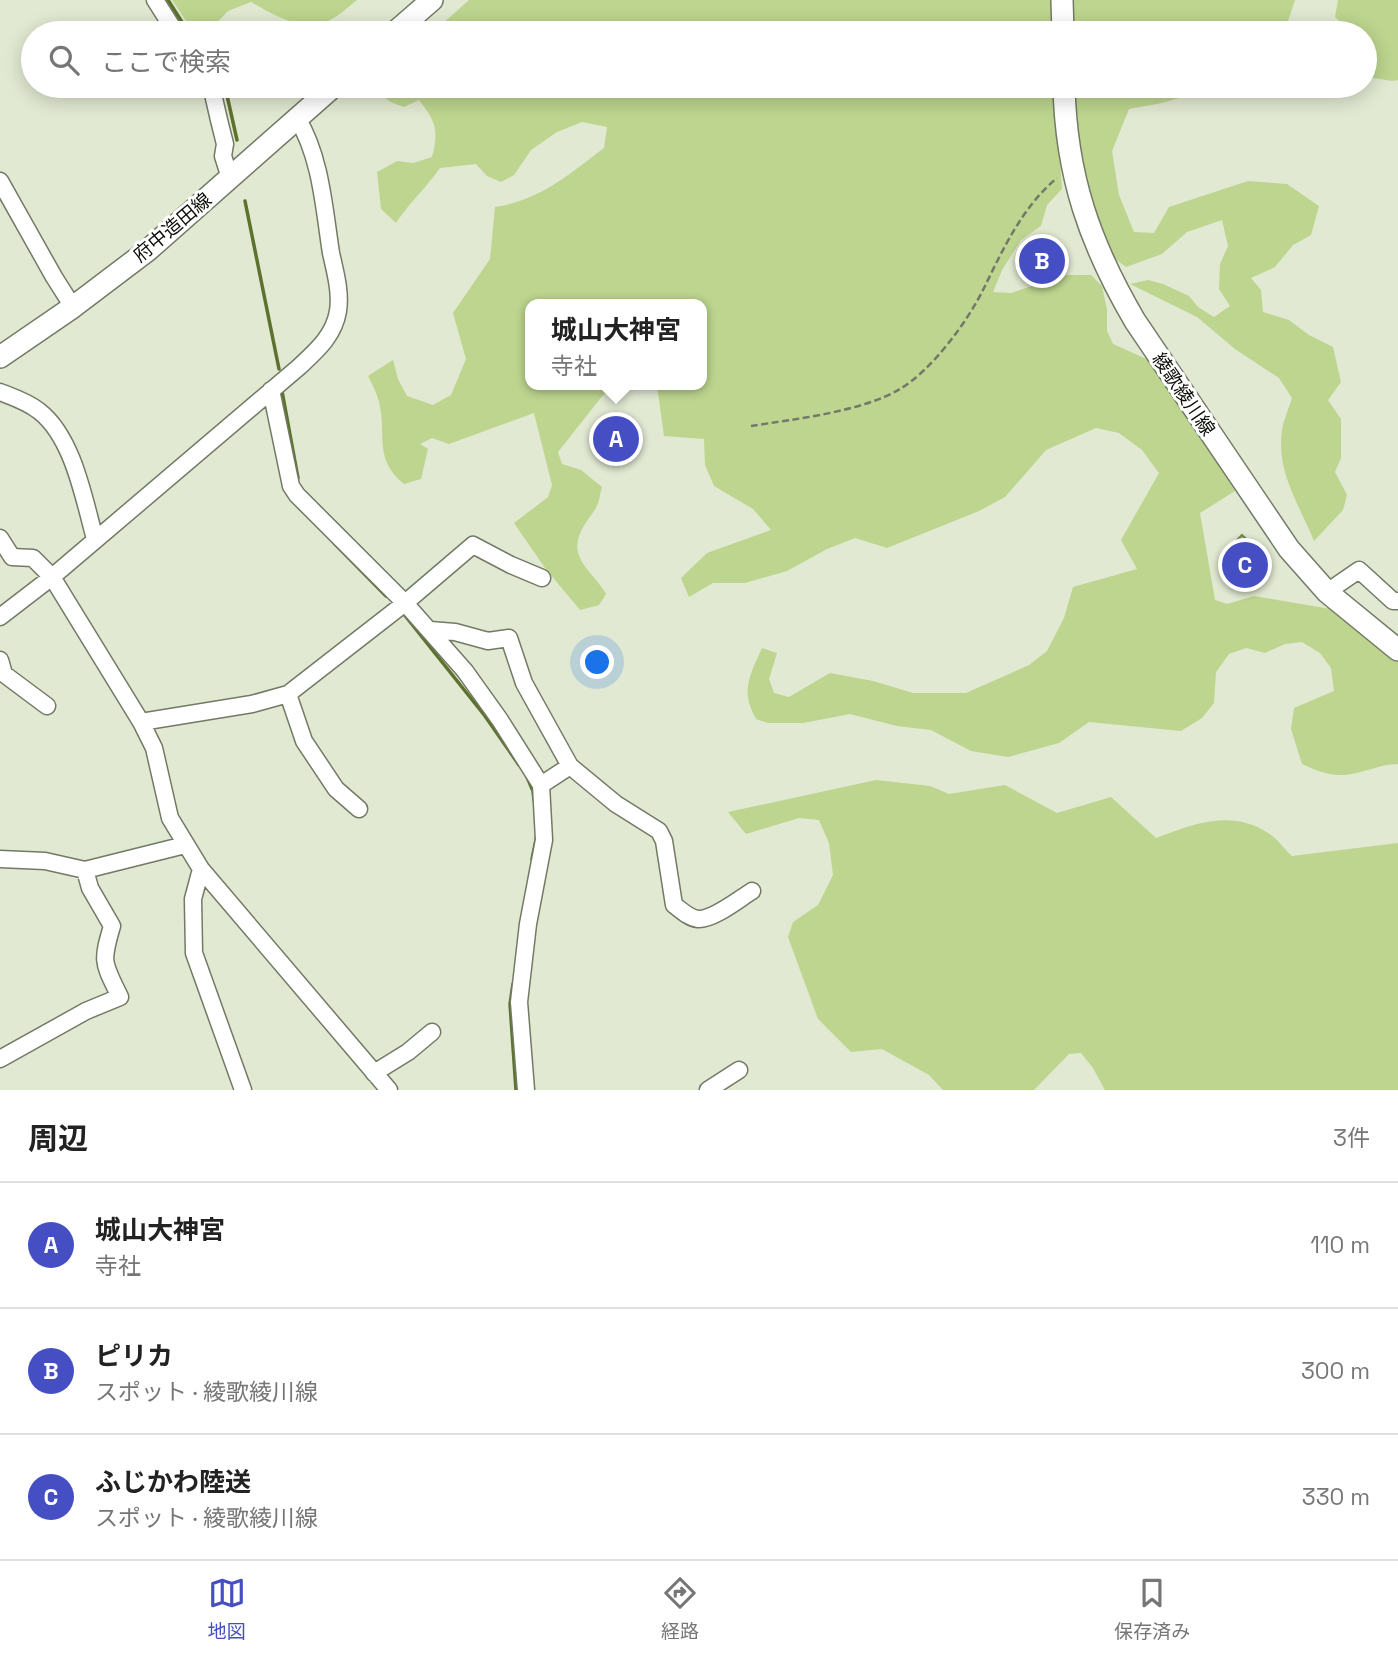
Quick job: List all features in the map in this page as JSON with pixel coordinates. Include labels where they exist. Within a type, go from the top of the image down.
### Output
[{"type":"main road","points":[[408,21],[432,0]]},
{"type":"main road","points":[[1062,0],[1063,21]]},
{"type":"main road","name":"府中造田線","points":[[0,356],[73,307],[146,251],[320,98]]},
{"type":"main road","name":"綾歌綾川線","points":[[1065,98],[1072,166],[1088,225],[1099,254],[1135,321],[1272,526],[1326,592],[1398,650]]},
{"type":"street","points":[[155,0],[168,21]]},
{"type":"street","points":[[214,98],[225,145],[223,156],[230,178]]},
{"type":"street","points":[[0,617],[52,578],[271,390],[323,345],[332,330],[338,310],[337,284],[320,184],[307,134],[297,118]]},
{"type":"street","points":[[0,181],[73,307]]},
{"type":"street","points":[[271,390],[291,486],[297,495],[405,603],[465,671],[541,785],[544,840],[528,924],[519,1002],[526,1090]]},
{"type":"street","points":[[0,391],[37,409],[54,424],[75,471],[95,539]]},
{"type":"street","points":[[0,538],[12,557],[33,558],[52,578],[141,722],[154,748],[170,818],[201,869],[388,1090]]},
{"type":"street","points":[[141,722],[252,704],[288,694],[405,603],[473,545],[542,578]]},
{"type":"street","points":[[1326,592],[1359,570],[1393,601],[1398,601]]},
{"type":"street","points":[[430,630],[454,632],[488,641],[509,638],[524,682],[570,766],[616,804],[659,831],[664,841],[674,905],[690,917],[701,919],[721,911],[752,891]]},
{"type":"street","points":[[0,660],[4,674],[47,706]]},
{"type":"street","points":[[288,694],[304,741],[336,789],[359,808]]},
{"type":"street","points":[[541,785],[570,766]]},
{"type":"street","points":[[0,859],[45,861],[85,870],[185,845]]},
{"type":"street","points":[[201,869],[193,900],[194,953],[243,1090]]},
{"type":"street","points":[[0,1059],[86,1011],[120,997],[106,969],[103,956],[112,926],[90,888],[85,870]]},
{"type":"street","points":[[374,1073],[408,1052],[432,1032]]},
{"type":"street","points":[[708,1090],[739,1070]]},
{"type":"path","points":[[751,426],[815,416],[865,403],[900,389],[930,363],[974,309],[1022,217],[1048,185],[1072,166]]},
{"type":"green space","points":[[172,0],[357,0],[327,21],[289,21],[251,2],[228,11],[219,21],[186,21]]},
{"type":"green space","points":[[469,0],[1054,0],[1055,21],[445,21]]},
{"type":"green space","points":[[1073,0],[1295,0],[1288,21],[1073,21]]},
{"type":"green space","points":[[1338,0],[1398,0],[1398,80],[1377,79],[1377,21],[1339,21],[1335,17]]},
{"type":"green space","points":[[385,98],[1056,98],[1062,189],[1047,205],[1041,226],[1021,240],[1002,270],[993,292],[1011,293],[1066,275],[1091,275],[1102,286],[1107,310],[1107,331],[1113,344],[1151,361],[1235,491],[1200,513],[1215,600],[1227,604],[1254,596],[1331,609],[1398,659],[1398,764],[1338,775],[1302,764],[1291,729],[1294,708],[1334,691],[1331,668],[1320,653],[1302,642],[1285,644],[1265,653],[1246,648],[1229,654],[1216,672],[1214,703],[1202,718],[1181,731],[1089,722],[1059,743],[1008,757],[971,751],[931,730],[897,726],[850,714],[803,723],[768,723],[756,719],[748,700],[748,683],[762,648],[777,653],[769,679],[774,693],[789,697],[830,673],[873,681],[913,693],[966,693],[1029,665],[1047,651],[1064,618],[1073,587],[1137,569],[1121,540],[1159,473],[1142,450],[1119,433],[1096,428],[1046,450],[1005,497],[979,511],[887,548],[855,538],[827,549],[787,571],[745,583],[713,583],[689,597],[681,578],[707,553],[771,530],[753,509],[714,486],[705,465],[704,439],[664,436],[658,390],[707,390],[707,299],[525,299],[525,390],[612,390],[603,395],[558,452],[562,464],[581,470],[602,487],[597,506],[581,531],[577,544],[580,558],[606,594],[599,605],[580,610],[545,568],[514,523],[548,497],[552,485],[534,413],[449,444],[432,438],[420,444],[428,449],[421,479],[404,484],[394,475],[385,456],[379,402],[368,376],[393,360],[398,379],[407,396],[433,405],[451,395],[466,359],[453,313],[490,259],[495,207],[526,199],[566,177],[604,148],[607,127],[582,122],[557,132],[531,150],[514,175],[501,182],[487,176],[476,164],[440,168],[396,223],[381,209],[377,172],[397,161],[413,163],[432,157],[435,133],[429,114],[419,100],[404,107]]},
{"type":"green space","points":[[1075,98],[1179,98],[1129,109],[1112,151],[1119,195],[1134,232],[1154,233],[1169,207],[1248,181],[1287,184],[1319,206],[1311,235],[1293,245],[1275,267],[1251,278],[1261,290],[1263,312],[1289,320],[1309,335],[1333,347],[1341,382],[1328,400],[1341,419],[1341,458],[1335,472],[1347,495],[1343,510],[1314,541],[1290,487],[1282,460],[1282,430],[1292,398],[1279,378],[1235,349],[1197,317],[1130,284],[1148,280],[1163,284],[1189,296],[1198,307],[1214,317],[1230,306],[1219,289],[1220,264],[1228,246],[1222,220],[1187,232],[1162,254],[1126,267],[1111,256],[1078,158]]},
{"type":"green space","points":[[876,780],[930,786],[949,794],[1005,785],[1057,813],[1111,797],[1156,838],[1198,824],[1226,820],[1254,826],[1271,835],[1292,856],[1398,843],[1398,1090],[1105,1090],[1081,1053],[1069,1054],[1034,1090],[943,1090],[929,1075],[882,1049],[851,1052],[818,1019],[788,937],[793,922],[818,905],[833,875],[829,843],[819,820],[799,818],[746,834],[728,812]]},
{"type":"building","points":[[1050,239],[1053,252],[1060,250],[1062,260],[1027,269],[1021,247]]},
{"type":"building","points":[[1242,535],[1264,556],[1249,572],[1227,550]]},
{"type":"waterway","points":[[168,0],[181,21]]},
{"type":"waterway","points":[[228,98],[237,140]]},
{"type":"waterway","points":[[245,201],[279,369]]},
{"type":"waterway","points":[[282,391],[298,478]]},
{"type":"waterway","points":[[334,543],[386,596]]},
{"type":"waterway","points":[[403,613],[485,716],[519,765]]},
{"type":"waterway","points":[[527,777],[534,800]]},
{"type":"waterway","points":[[532,859],[537,835]]},
{"type":"waterway","points":[[513,984],[510,1004],[516,1090]]},
{"type":"place","name":"ピリカ","points":[[1042,261]]},
{"type":"place","name":"城山大神宮","points":[[616,439]]},
{"type":"place","name":"ふじかわ陸送","points":[[1245,565]]}]
